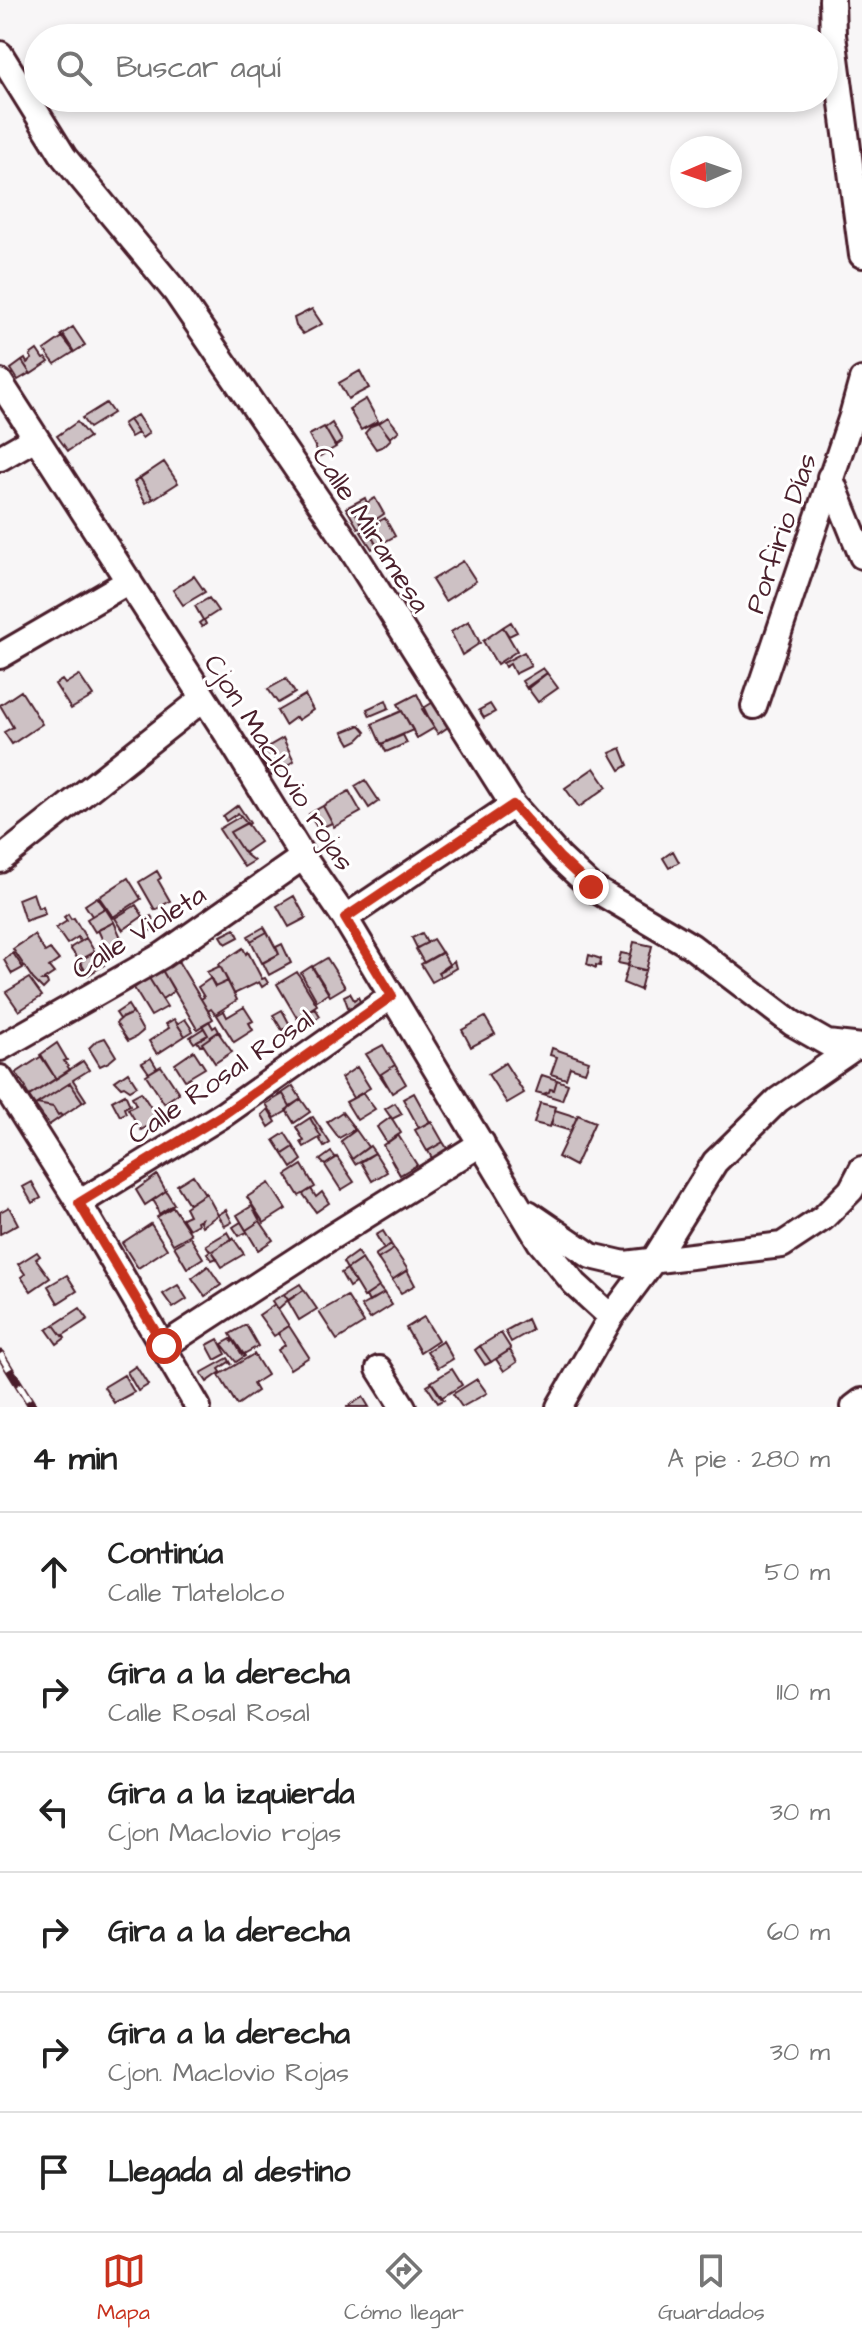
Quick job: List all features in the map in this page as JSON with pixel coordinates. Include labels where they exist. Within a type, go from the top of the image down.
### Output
[{"type":"street","points":[[832,0],[833,24]]},
{"type":"street","name":"Calle Miramesa","points":[[0,54],[24,93]]},
{"type":"street","points":[[838,65],[858,184],[862,255]]},
{"type":"street","name":"Calle Miramesa","points":[[36,112],[64,157],[175,291],[348,544],[513,805],[560,858],[591,887],[691,946],[792,1023],[827,1043],[859,1047]]},
{"type":"street","name":"Porfirio Días","points":[[754,706],[862,380]]},
{"type":"street","name":"Cjon Maclovio rojas","points":[[0,382],[345,918],[540,1242],[566,1273],[611,1317]]},
{"type":"street","points":[[0,458],[35,438]]},
{"type":"street","points":[[830,477],[862,556]]},
{"type":"street","points":[[0,656],[129,581]]},
{"type":"street","points":[[0,860],[204,698]]},
{"type":"street","points":[[345,918],[513,805]]},
{"type":"street","name":"Calle Violeta","points":[[0,1048],[163,955],[303,857]]},
{"type":"street","name":"Calle Rosal Rosal","points":[[79,1203],[224,1114],[392,996]]},
{"type":"street","points":[[559,1407],[611,1317],[655,1258],[715,1162],[778,1100],[859,1047]]},
{"type":"street","points":[[0,1078],[79,1203],[198,1407]]},
{"type":"street","points":[[164,1346],[482,1143]]},
{"type":"street","points":[[519,1206],[591,1256],[625,1264],[782,1245],[823,1218],[851,1190],[862,1169]]},
{"type":"street","points":[[379,1369],[403,1407]]},
{"type":"street","points":[[854,1407],[862,1401]]},
{"type":"building","points":[[312,309],[322,324],[303,334],[294,318]]},
{"type":"building","points":[[73,327],[85,345],[74,352],[61,335]]},
{"type":"building","points":[[64,336],[74,352],[55,364],[44,350]]},
{"type":"building","points":[[37,350],[49,362],[31,374],[22,361],[25,359],[27,363],[32,359],[30,355]]},
{"type":"building","points":[[22,361],[30,373],[18,380],[11,369]]},
{"type":"building","points":[[360,371],[369,388],[348,399],[339,383]]},
{"type":"building","points":[[366,399],[378,421],[361,430],[349,409]]},
{"type":"building","points":[[106,403],[113,413],[89,428],[82,418]]},
{"type":"building","points":[[137,415],[149,433],[142,438],[129,420]]},
{"type":"building","points":[[388,417],[399,431],[390,438],[379,423]]},
{"type":"building","points":[[129,420],[138,433],[131,437],[123,424]]},
{"type":"building","points":[[77,422],[89,437],[68,451],[57,436]]},
{"type":"building","points":[[332,423],[342,441],[335,446],[325,428]]},
{"type":"building","points":[[379,423],[391,439],[376,449],[365,433]]},
{"type":"building","points":[[324,427],[336,447],[320,456],[309,435]]},
{"type":"building","points":[[164,462],[178,483],[153,499],[140,478]]},
{"type":"building","points":[[140,478],[153,499],[146,503],[134,482]]},
{"type":"building","points":[[365,498],[367,503],[354,510],[363,526],[358,528],[346,508]]},
{"type":"building","points":[[375,498],[384,514],[364,527],[354,510]]},
{"type":"building","points":[[385,518],[395,536],[377,546],[367,528]]},
{"type":"building","points":[[367,528],[377,546],[372,549],[361,532]]},
{"type":"building","points":[[463,561],[476,581],[445,601],[432,580]]},
{"type":"building","points":[[194,576],[205,592],[183,605],[173,590]]},
{"type":"building","points":[[209,598],[218,611],[204,620],[206,624],[202,627],[199,623],[203,620],[195,606]]},
{"type":"building","points":[[469,621],[480,643],[462,655],[451,632]]},
{"type":"building","points":[[511,622],[517,632],[509,636],[503,627]]},
{"type":"building","points":[[503,627],[517,651],[497,664],[483,641]]},
{"type":"building","points":[[524,652],[531,666],[515,674],[510,664],[505,667],[503,663]]},
{"type":"building","points":[[543,668],[547,673],[527,689],[522,681]]},
{"type":"building","points":[[547,673],[558,688],[538,702],[527,687]]},
{"type":"building","points":[[79,675],[93,696],[71,709],[55,684],[62,680],[65,684]]},
{"type":"building","points":[[286,679],[295,693],[278,703],[268,689]]},
{"type":"building","points":[[21,691],[42,724],[12,744],[4,732],[13,727],[0,705]]},
{"type":"building","points":[[417,694],[434,728],[417,738],[398,704]]},
{"type":"building","points":[[305,695],[313,710],[285,725],[277,711]]},
{"type":"building","points":[[386,700],[389,708],[370,716],[367,709]]},
{"type":"building","points":[[435,701],[451,725],[438,734],[422,709]]},
{"type":"building","points":[[490,704],[495,712],[484,718],[479,710]]},
{"type":"building","points":[[402,711],[413,730],[381,744],[372,724]]},
{"type":"building","points":[[360,725],[366,732],[350,744],[343,732]]},
{"type":"building","points":[[403,735],[407,743],[386,752],[382,744]]},
{"type":"building","points":[[283,738],[294,761],[271,776],[257,753]]},
{"type":"building","points":[[621,748],[628,765],[620,770],[610,753]]},
{"type":"building","points":[[594,768],[607,787],[579,807],[565,788]]},
{"type":"building","points":[[365,780],[379,801],[369,808],[355,786]]},
{"type":"building","points":[[349,791],[361,812],[334,827],[323,806]]},
{"type":"building","points":[[238,805],[250,823],[248,825],[238,813],[226,821],[223,816]]},
{"type":"building","points":[[323,806],[332,823],[317,827],[309,814]]},
{"type":"building","points":[[241,816],[246,823],[230,832],[244,853],[254,861],[244,867],[219,829]]},
{"type":"building","points":[[247,823],[260,842],[244,853],[230,832]]},
{"type":"building","points":[[673,851],[679,862],[669,868],[663,858]]},
{"type":"building","points":[[157,871],[161,878],[158,880],[170,901],[155,910],[139,882]]},
{"type":"building","points":[[128,878],[141,899],[113,917],[99,897]]},
{"type":"building","points":[[33,893],[38,908],[43,906],[45,914],[25,921],[18,899]]},
{"type":"building","points":[[294,896],[306,918],[289,927],[277,906]]},
{"type":"building","points":[[97,897],[105,908],[92,916],[85,905]]},
{"type":"building","points":[[136,905],[143,916],[123,930],[115,918]]},
{"type":"building","points":[[105,908],[114,922],[95,932],[87,919]]},
{"type":"building","points":[[68,914],[86,938],[80,942],[78,937],[67,944],[56,928],[67,921],[64,917]]},
{"type":"building","points":[[151,916],[158,926],[148,932],[144,920]]},
{"type":"building","points":[[114,922],[123,942],[107,950],[98,930]]},
{"type":"building","points":[[264,927],[267,932],[251,941],[248,936]]},
{"type":"building","points":[[235,929],[239,937],[226,944],[221,936]]},
{"type":"building","points":[[267,932],[279,954],[262,963],[251,941]]},
{"type":"building","points":[[422,933],[427,943],[417,948],[412,938]]},
{"type":"building","points":[[34,935],[45,952],[50,949],[59,960],[49,967],[54,973],[42,981],[48,984],[43,989],[13,949]]},
{"type":"building","points":[[86,938],[95,952],[80,962],[70,948]]},
{"type":"building","points":[[433,939],[442,953],[424,963],[416,949]]},
{"type":"building","points":[[634,942],[652,946],[646,971],[628,966]]},
{"type":"building","points":[[282,944],[291,963],[269,975],[263,963],[279,954],[276,947]]},
{"type":"building","points":[[243,948],[262,979],[265,978],[268,983],[262,987],[259,982],[234,994],[219,964]]},
{"type":"building","points":[[95,952],[104,965],[88,975],[80,962]]},
{"type":"building","points":[[442,952],[450,966],[438,972],[441,977],[432,982],[421,964]]},
{"type":"building","points":[[13,953],[23,968],[12,974],[4,960]]},
{"type":"building","points":[[621,953],[631,955],[628,965],[618,963]]},
{"type":"building","points":[[589,955],[601,959],[600,966],[596,965],[596,968],[587,964]]},
{"type":"building","points":[[327,958],[345,987],[330,996],[312,967]]},
{"type":"building","points":[[178,961],[213,1019],[197,1029],[162,970]]},
{"type":"building","points":[[454,961],[456,968],[441,977],[438,972]]},
{"type":"building","points":[[220,966],[228,981],[215,987],[207,972]]},
{"type":"building","points":[[312,966],[329,993],[317,1001],[301,973]]},
{"type":"building","points":[[628,966],[645,970],[640,990],[623,983]]},
{"type":"building","points":[[162,970],[174,991],[162,999],[149,978]]},
{"type":"building","points":[[297,972],[317,1005],[297,1018],[277,984]]},
{"type":"building","points":[[29,978],[42,996],[19,1011],[6,992]]},
{"type":"building","points":[[149,978],[167,1007],[151,1016],[134,988]]},
{"type":"building","points":[[211,978],[215,987],[228,981],[237,1000],[215,1014],[211,1009],[208,1011],[198,987]]},
{"type":"building","points":[[350,993],[354,1000],[358,997],[361,1003],[349,1010],[344,996]]},
{"type":"building","points":[[128,1005],[133,1013],[120,1019],[116,1013]]},
{"type":"building","points":[[244,1007],[253,1021],[249,1023],[253,1030],[234,1042],[217,1015],[224,1011],[227,1017]]},
{"type":"building","points":[[315,1008],[320,1016],[305,1023],[300,1016]]},
{"type":"building","points":[[282,1010],[290,1025],[282,1030],[273,1015]]},
{"type":"building","points":[[133,1013],[143,1031],[128,1041],[116,1023]]},
{"type":"building","points":[[485,1017],[495,1034],[471,1047],[462,1030]]},
{"type":"building","points":[[174,1019],[185,1036],[157,1054],[149,1041],[169,1028],[166,1024]]},
{"type":"building","points":[[185,1019],[193,1031],[185,1036],[177,1024]]},
{"type":"building","points":[[209,1021],[221,1035],[218,1032],[200,1046],[197,1041],[208,1035],[202,1025]]},
{"type":"building","points":[[204,1028],[208,1035],[194,1043],[190,1037]]},
{"type":"building","points":[[218,1032],[232,1052],[215,1063],[202,1043]]},
{"type":"building","points":[[105,1038],[116,1056],[100,1066],[89,1048]]},
{"type":"building","points":[[57,1043],[70,1070],[56,1079],[40,1055]]},
{"type":"building","points":[[383,1045],[395,1065],[381,1074],[387,1086],[366,1054]]},
{"type":"building","points":[[552,1048],[589,1061],[585,1072],[570,1067],[566,1079],[551,1074],[557,1057],[550,1055]]},
{"type":"building","points":[[194,1051],[205,1068],[185,1080],[175,1064]]},
{"type":"building","points":[[42,1056],[56,1079],[29,1096],[16,1073]]},
{"type":"building","points":[[151,1058],[157,1068],[149,1073],[142,1063]]},
{"type":"building","points":[[83,1061],[89,1070],[73,1080],[86,1100],[83,1102],[70,1083],[35,1105],[29,1096]]},
{"type":"building","points":[[505,1063],[524,1093],[507,1103],[488,1074]]},
{"type":"building","points":[[395,1065],[406,1084],[392,1093],[381,1074]]},
{"type":"building","points":[[161,1066],[179,1093],[164,1103],[146,1075]]},
{"type":"building","points":[[357,1067],[370,1088],[353,1098],[341,1078]]},
{"type":"building","points":[[128,1072],[137,1086],[130,1090],[115,1081]]},
{"type":"building","points":[[542,1075],[557,1080],[554,1090],[543,1094],[536,1092]]},
{"type":"building","points":[[557,1080],[568,1084],[562,1100],[543,1094],[554,1090]]},
{"type":"building","points":[[70,1083],[83,1102],[62,1116],[53,1107],[37,1104]]},
{"type":"building","points":[[293,1086],[301,1099],[290,1106],[283,1094],[278,1096]]},
{"type":"building","points":[[141,1092],[157,1121],[141,1130],[128,1109],[136,1105],[132,1097]]},
{"type":"building","points":[[363,1093],[375,1109],[357,1120],[346,1102]]},
{"type":"building","points":[[414,1093],[430,1122],[419,1128],[403,1099]]},
{"type":"building","points":[[125,1094],[130,1105],[124,1108],[126,1113],[120,1116],[112,1101]]},
{"type":"building","points":[[283,1094],[290,1106],[275,1118],[266,1104]]},
{"type":"building","points":[[301,1099],[310,1112],[294,1123],[286,1110]]},
{"type":"building","points":[[395,1103],[402,1114],[392,1119],[385,1109]]},
{"type":"building","points":[[540,1103],[556,1107],[550,1127],[534,1123]]},
{"type":"building","points":[[37,1104],[53,1107],[62,1116],[49,1125]]},
{"type":"building","points":[[268,1109],[276,1122],[269,1127],[262,1115]]},
{"type":"building","points":[[555,1110],[577,1117],[571,1131],[551,1125]]},
{"type":"building","points":[[342,1112],[355,1129],[339,1138],[327,1122]]},
{"type":"building","points":[[578,1115],[595,1122],[575,1166],[558,1157]]},
{"type":"building","points":[[313,1117],[330,1143],[324,1147],[310,1118]]},
{"type":"building","points":[[391,1117],[401,1133],[387,1143],[377,1127]]},
{"type":"building","points":[[310,1118],[321,1137],[304,1147],[296,1127]]},
{"type":"building","points":[[431,1121],[443,1142],[427,1151],[415,1130]]},
{"type":"building","points":[[356,1130],[368,1147],[352,1159],[341,1141]]},
{"type":"building","points":[[285,1133],[294,1147],[283,1154],[274,1140]]},
{"type":"building","points":[[398,1135],[417,1165],[400,1175],[383,1145]]},
{"type":"building","points":[[443,1142],[448,1150],[433,1160],[428,1151]]},
{"type":"building","points":[[370,1146],[375,1153],[355,1164],[352,1159]]},
{"type":"building","points":[[294,1147],[302,1160],[292,1168],[283,1154]]},
{"type":"building","points":[[331,1152],[336,1158],[325,1165],[320,1160]]},
{"type":"building","points":[[375,1153],[387,1172],[372,1181],[361,1162]]},
{"type":"building","points":[[337,1157],[354,1182],[341,1190],[325,1165]]},
{"type":"building","points":[[302,1165],[315,1187],[299,1196],[286,1175]]},
{"type":"building","points":[[157,1175],[166,1191],[145,1205],[136,1190]]},
{"type":"building","points":[[193,1175],[205,1194],[189,1204],[177,1185]]},
{"type":"building","points":[[32,1182],[41,1198],[32,1203],[23,1187]]},
{"type":"building","points":[[269,1183],[286,1209],[264,1223],[247,1197]]},
{"type":"building","points":[[311,1189],[316,1197],[322,1192],[329,1203],[316,1212],[303,1194]]},
{"type":"building","points":[[166,1191],[174,1204],[159,1214],[153,1200]]},
{"type":"building","points":[[206,1193],[218,1215],[202,1226],[201,1219],[189,1229],[182,1218],[189,1215],[185,1207]]},
{"type":"building","points":[[252,1206],[260,1221],[246,1230],[237,1215]]},
{"type":"building","points":[[9,1207],[18,1224],[0,1234],[0,1212]]},
{"type":"building","points":[[173,1207],[191,1234],[173,1244],[157,1217]]},
{"type":"building","points":[[226,1210],[232,1222],[225,1226],[218,1215]]},
{"type":"building","points":[[260,1221],[273,1240],[258,1250],[246,1230]]},
{"type":"building","points":[[241,1222],[247,1232],[239,1236],[233,1227]]},
{"type":"building","points":[[151,1224],[167,1249],[138,1268],[122,1243]]},
{"type":"building","points":[[383,1231],[391,1244],[384,1249],[376,1235]]},
{"type":"building","points":[[228,1232],[232,1239],[212,1251],[217,1258],[212,1260],[206,1245]]},
{"type":"building","points":[[190,1237],[203,1258],[187,1268],[174,1246]]},
{"type":"building","points":[[233,1238],[244,1254],[222,1267],[212,1251]]},
{"type":"building","points":[[391,1244],[394,1249],[379,1261],[375,1255]]},
{"type":"building","points":[[394,1249],[408,1270],[392,1280],[378,1259]]},
{"type":"building","points":[[37,1252],[40,1256],[36,1259],[50,1278],[31,1291],[21,1277],[25,1274],[18,1264]]},
{"type":"building","points":[[357,1252],[362,1259],[347,1269],[343,1262]]},
{"type":"building","points":[[362,1259],[379,1287],[364,1297],[347,1269]]},
{"type":"building","points":[[208,1266],[221,1285],[205,1296],[192,1278]]},
{"type":"building","points":[[347,1269],[355,1283],[349,1287],[341,1273]]},
{"type":"building","points":[[407,1270],[415,1285],[401,1293],[392,1280]]},
{"type":"building","points":[[67,1275],[77,1291],[58,1303],[48,1286]]},
{"type":"building","points":[[300,1284],[304,1290],[288,1300],[284,1294]]},
{"type":"building","points":[[178,1285],[187,1299],[173,1308],[163,1294]]},
{"type":"building","points":[[379,1287],[384,1293],[369,1302],[366,1296]]},
{"type":"building","points":[[304,1290],[317,1309],[299,1320],[288,1301]]},
{"type":"building","points":[[384,1293],[392,1305],[370,1319],[361,1306]]},
{"type":"building","points":[[284,1294],[288,1300],[278,1309],[272,1301]]},
{"type":"building","points":[[347,1296],[364,1323],[337,1340],[319,1312]]},
{"type":"building","points":[[275,1304],[289,1326],[274,1336],[259,1315]]},
{"type":"building","points":[[80,1308],[88,1319],[62,1336],[54,1325]]},
{"type":"building","points":[[424,1317],[438,1340],[420,1352],[406,1328]]},
{"type":"building","points":[[527,1319],[532,1330],[511,1342],[505,1331]]},
{"type":"building","points":[[54,1325],[65,1338],[57,1344],[47,1330]]},
{"type":"building","points":[[246,1325],[258,1346],[242,1355],[230,1334]]},
{"type":"building","points":[[289,1326],[309,1357],[290,1369],[278,1350],[285,1345],[278,1333]]},
{"type":"building","points":[[501,1333],[511,1349],[491,1362],[480,1346]]},
{"type":"building","points":[[218,1339],[226,1354],[215,1360],[207,1345]]},
{"type":"building","points":[[231,1339],[245,1356],[236,1362],[222,1344]]},
{"type":"building","points":[[443,1341],[453,1359],[438,1368],[427,1351]]},
{"type":"building","points":[[480,1346],[491,1362],[485,1365],[475,1350]]},
{"type":"building","points":[[510,1350],[517,1362],[504,1371],[496,1359]]},
{"type":"building","points":[[254,1354],[267,1375],[253,1384],[257,1391],[237,1405],[219,1375]]},
{"type":"building","points":[[228,1358],[232,1365],[229,1362],[207,1382],[201,1373]]},
{"type":"building","points":[[136,1366],[148,1385],[138,1391],[127,1372]]},
{"type":"building","points":[[452,1369],[462,1385],[441,1398],[431,1382]]},
{"type":"building","points":[[124,1375],[134,1392],[114,1403],[104,1387]]},
{"type":"building","points":[[477,1379],[487,1393],[462,1407],[453,1394]]},
{"type":"building","points":[[432,1383],[444,1400],[438,1403],[427,1386]]},
{"type":"building","points":[[363,1397],[369,1407],[346,1407],[348,1406]]},
{"type":"railway","points":[[0,1354],[33,1407]]},
{"type":"route","points":[[164,1346],[79,1203],[224,1114],[392,996],[345,918],[513,805],[560,858],[591,887]]}]
